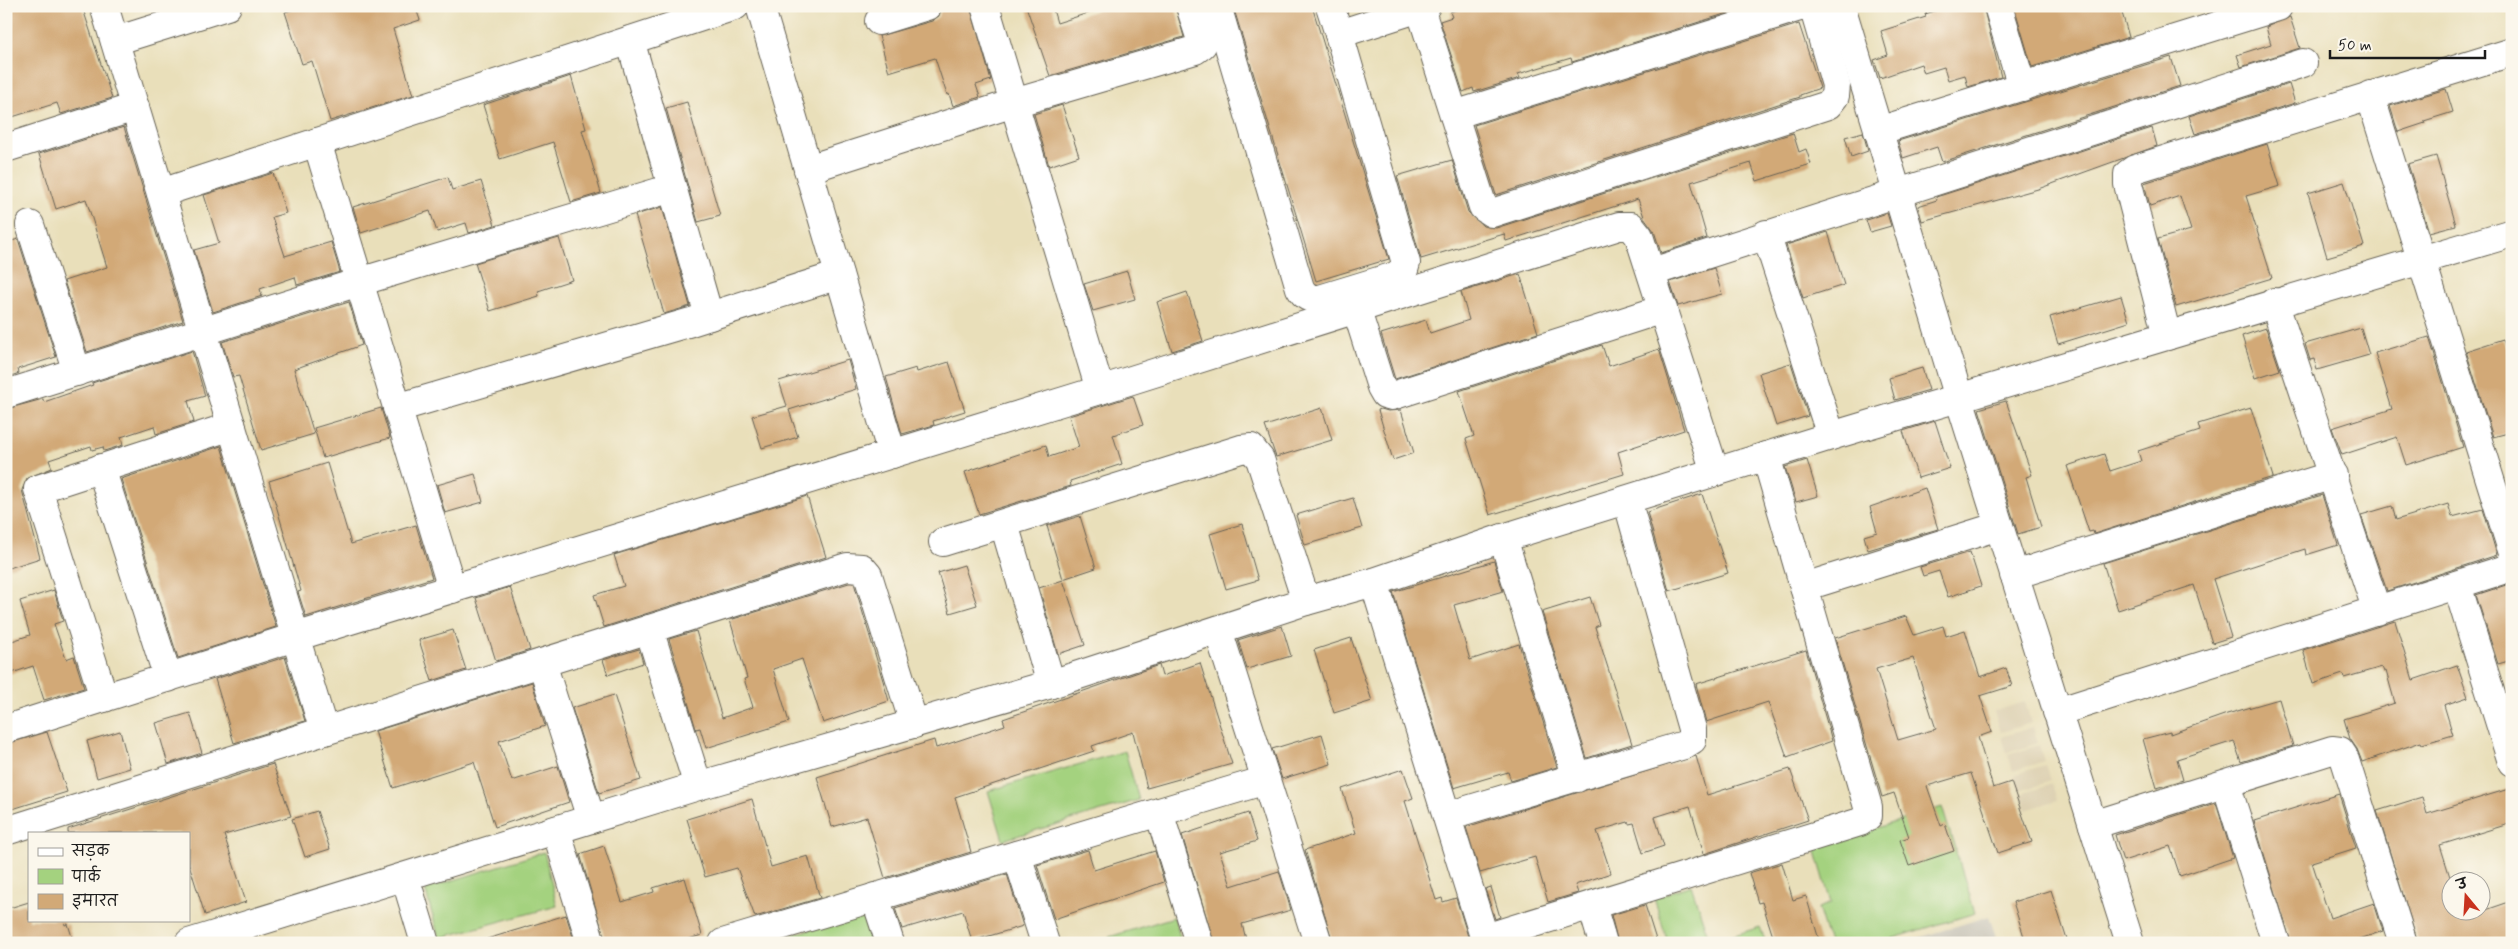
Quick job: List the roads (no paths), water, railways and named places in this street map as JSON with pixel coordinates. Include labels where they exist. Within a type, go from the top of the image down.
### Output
[{"type":"street","points":[[104,6],[324,731]]},
{"type":"street","points":[[115,41],[227,6]]},
{"type":"street","points":[[160,193],[735,6]]},
{"type":"street","points":[[760,6],[892,454]]},
{"type":"street","points":[[879,21],[927,6]]},
{"type":"street","points":[[985,6],[1100,390]]},
{"type":"street","points":[[808,169],[1014,103],[1199,48],[1201,40],[1190,6]]},
{"type":"street","points":[[1217,6],[1300,288],[1304,296],[1311,299],[1395,276],[1404,270],[1406,263],[1330,6]]},
{"type":"street","points":[[1454,116],[1803,6]]},
{"type":"street","points":[[1339,34],[1423,7],[1454,116],[1483,207],[1492,213],[1504,211],[1828,104],[1834,96],[1836,85],[1813,6]]},
{"type":"street","points":[[1841,6],[1959,398],[2130,943]]},
{"type":"street","points":[[1998,6],[2022,86]]},
{"type":"street","points":[[1878,131],[2278,7]]},
{"type":"street","points":[[630,40],[709,316]]},
{"type":"street","points":[[2167,336],[2128,184],[2128,174],[2135,169],[2512,52]]},
{"type":"street","points":[[1652,272],[2303,63]]},
{"type":"street","points":[[2370,96],[2512,550]]},
{"type":"street","points":[[6,148],[135,107]]},
{"type":"street","points":[[317,142],[452,589]]},
{"type":"street","points":[[6,394],[359,282],[672,188]]},
{"type":"street","points":[[30,225],[77,372]]},
{"type":"street","points":[[6,729],[296,637],[1100,390],[1619,226],[1632,226],[1639,236],[1715,472]]},
{"type":"street","points":[[189,943],[698,786],[1051,684],[1306,601],[1374,582],[1503,538],[1831,436],[2167,336],[2274,302],[2512,233]]},
{"type":"street","points":[[1766,234],[1831,436]]},
{"type":"street","points":[[397,408],[709,316],[839,275]]},
{"type":"street","points":[[2274,302],[2377,610]]},
{"type":"street","points":[[1356,308],[1381,387],[1385,394],[1392,396],[1663,309]]},
{"type":"street","points":[[104,698],[38,489],[232,426]]},
{"type":"street","points":[[944,542],[1231,452],[1251,448],[1260,459],[1306,601]]},
{"type":"street","points":[[1374,582],[1486,940],[1860,822],[1868,816],[1868,807],[1766,456]]},
{"type":"street","points":[[101,468],[168,678]]},
{"type":"street","points":[[2014,575],[2333,475]]},
{"type":"street","points":[[1446,816],[1684,745],[1692,740],[1692,729],[1627,500]]},
{"type":"street","points":[[1004,524],[1051,684]]},
{"type":"street","points":[[1804,587],[1999,526]]},
{"type":"street","points":[[1503,538],[1577,778]]},
{"type":"street","points":[[6,831],[847,567],[862,568],[868,575],[914,724]]},
{"type":"street","points":[[2057,712],[2512,567]]},
{"type":"street","points":[[2457,585],[2510,748]]},
{"type":"street","points":[[649,629],[698,786]]},
{"type":"street","points":[[1218,630],[1318,943]]},
{"type":"street","points":[[542,663],[591,820]]},
{"type":"street","points":[[2093,825],[2332,750],[2340,750],[2344,757],[2403,943]]},
{"type":"street","points":[[723,943],[1266,780]]},
{"type":"street","points":[[2226,784],[2276,943]]},
{"type":"street","points":[[1159,812],[1199,943]]},
{"type":"street","points":[[556,830],[591,943]]},
{"type":"street","points":[[1017,855],[1045,943]]},
{"type":"street","points":[[405,877],[425,943]]},
{"type":"street","points":[[876,897],[890,943]]},
{"type":"street","points":[[1592,906],[1603,943]]}]
